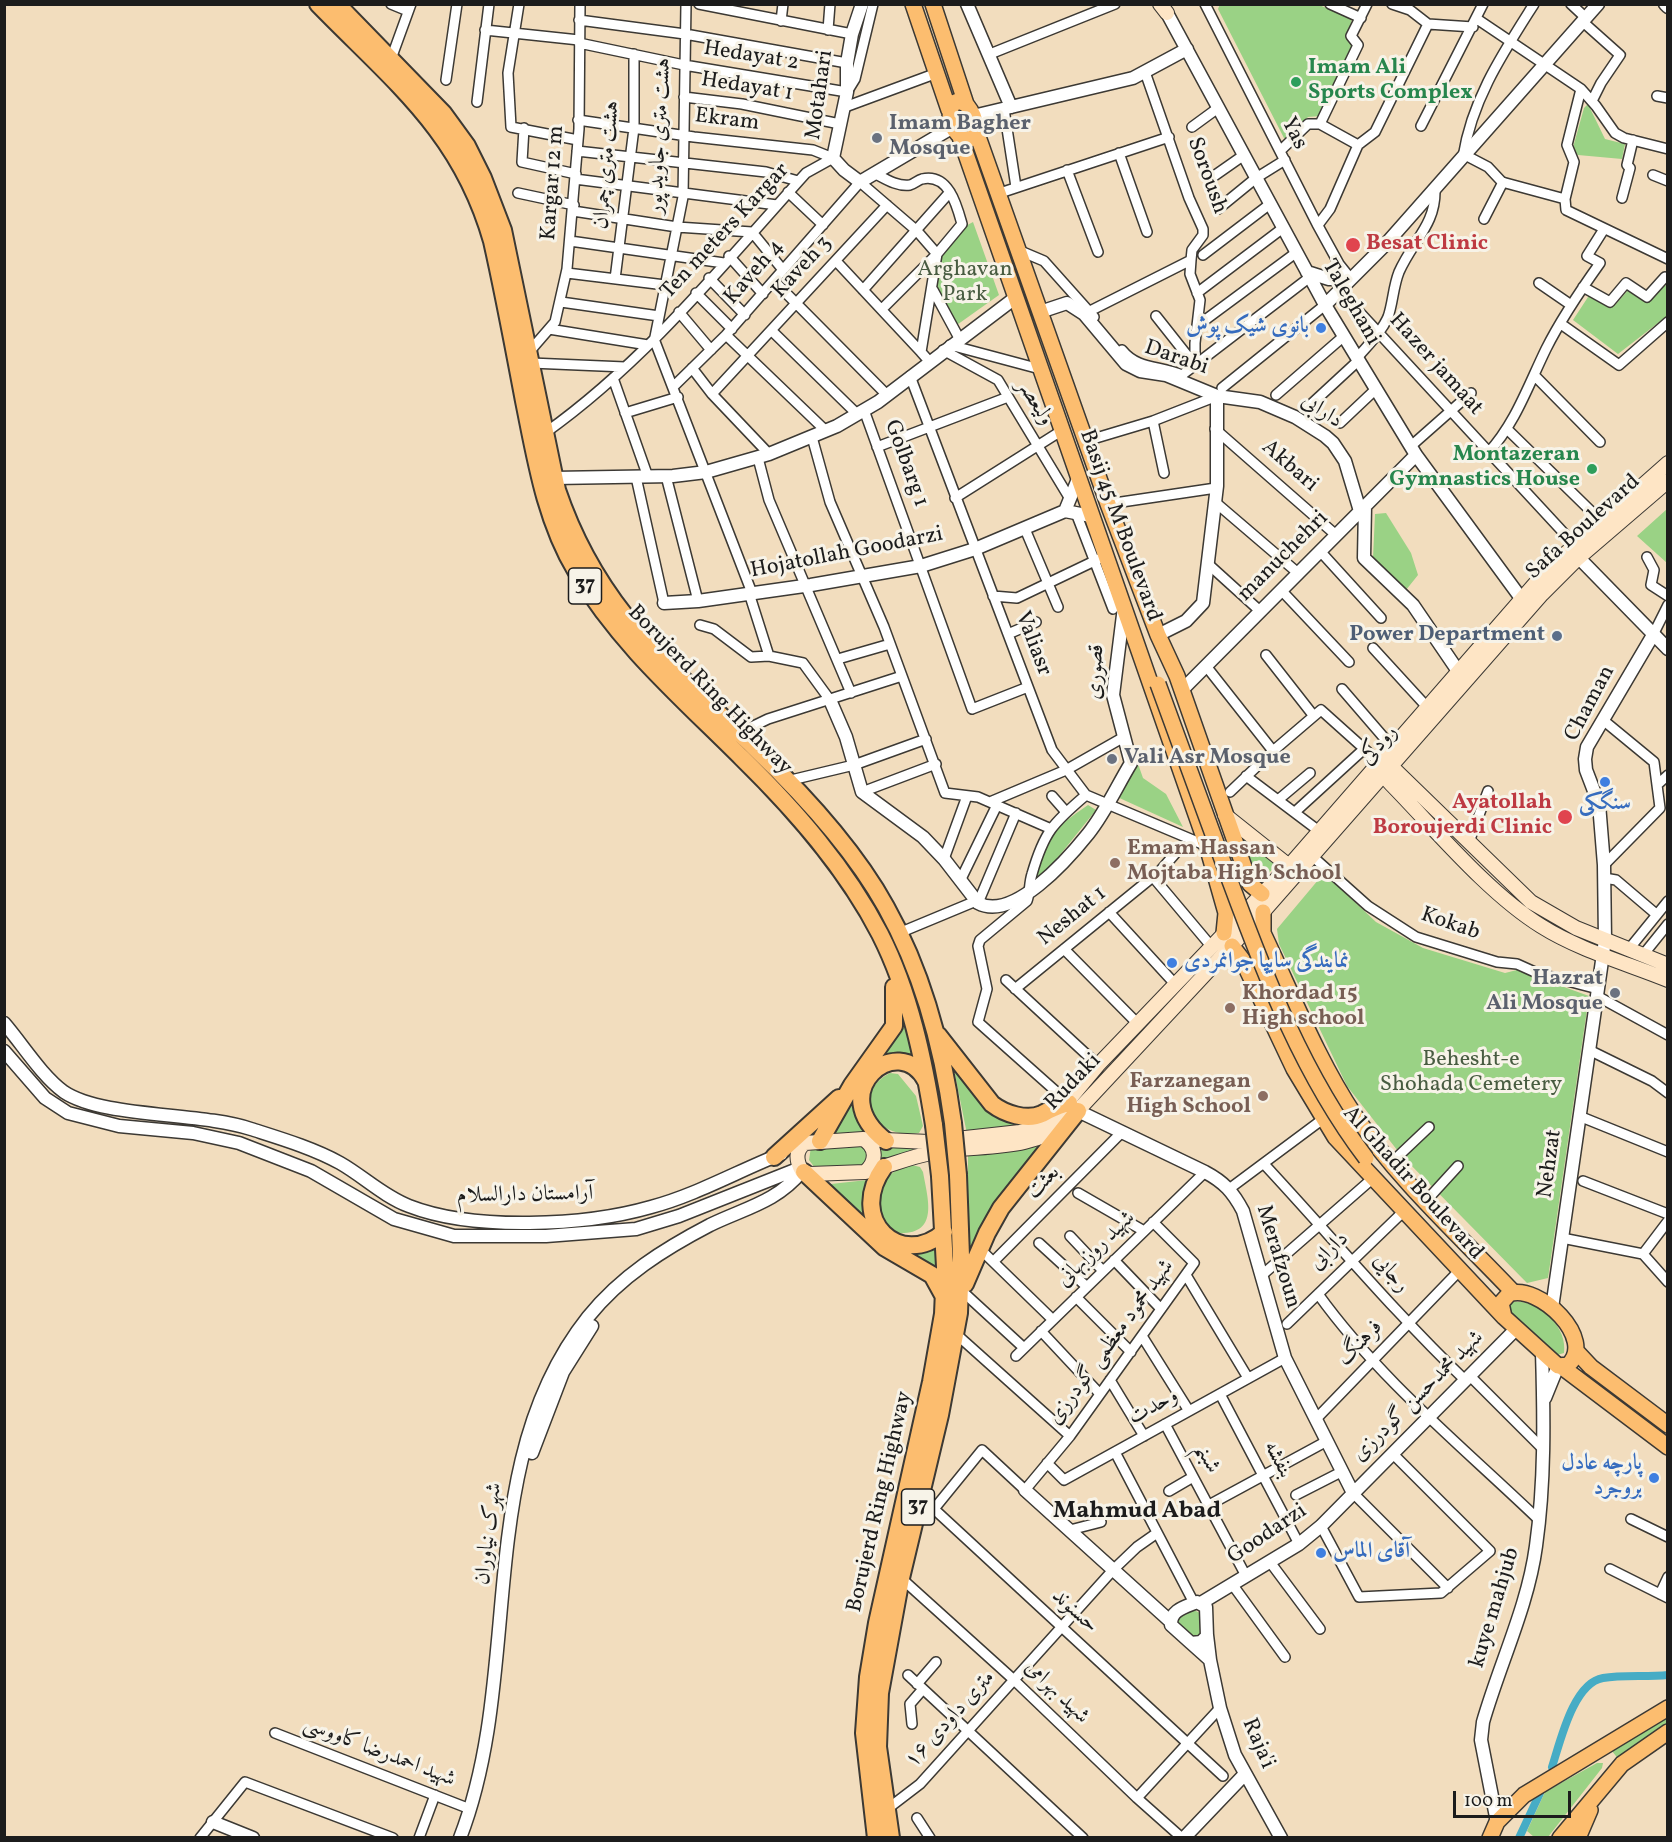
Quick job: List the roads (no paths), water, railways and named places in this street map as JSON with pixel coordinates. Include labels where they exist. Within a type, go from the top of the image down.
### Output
[{"type":"highway","name":"Borujerd Ring Highway","points":[[318,4],[434,123],[477,196],[496,260],[544,494],[557,532],[575,569],[630,648],[766,782],[817,839],[864,907],[892,964],[916,1036],[928,1084],[940,1176],[945,1298],[931,1383],[882,1600],[868,1677],[864,1733],[876,1838]]},
{"type":"highway","name":"Borujerd Ring Highway","points":[[337,4],[422,89],[455,128],[483,178],[503,230],[554,478],[570,527],[580,548],[616,606],[671,668],[788,781],[861,868],[899,933],[923,994],[934,1031],[953,1124],[958,1175],[962,1291],[940,1415],[901,1578],[885,1658],[878,1715],[878,1747],[891,1838]]},
{"type":"highway","points":[[820,1141],[852,1085],[894,1026],[892,964]]},
{"type":"highway","points":[[934,1031],[992,1104],[1000,1110],[1015,1115],[1037,1115],[1056,1105],[1073,1107],[1001,1208],[987,1233],[962,1291]]},
{"type":"highway","points":[[886,1141],[863,1117],[861,1097],[871,1074],[882,1065],[896,1061],[919,1071],[928,1084]]},
{"type":"highway","points":[[774,1157],[852,1085]]},
{"type":"highway","points":[[885,1167],[876,1179],[870,1196],[878,1228],[890,1239],[909,1245],[934,1241],[944,1232]]},
{"type":"highway","points":[[802,1170],[884,1247],[932,1275],[945,1298]]},
{"type":"main road","name":"Basij 45 M Boulevard","points":[[913,4],[1078,479],[1075,510],[1101,558],[1118,607],[1145,667],[1207,846],[1226,913],[1228,939]]},
{"type":"main road","name":"Basij 45 M Boulevard","points":[[933,4],[997,194],[1108,504],[1158,635],[1182,690],[1250,884],[1262,894]]},
{"type":"main road","points":[[949,110],[953,103],[958,101],[972,117],[973,138],[967,140],[956,132]]},
{"type":"main road","name":"Safa Boulevard","points":[[1577,551],[1601,521],[1665,473]]},
{"type":"main road","name":"Safa Boulevard","points":[[1525,604],[1577,551],[1665,473]]},
{"type":"main road","points":[[1228,939],[1245,911],[1262,894],[1280,883],[1289,866],[1319,831],[1384,768],[1427,707],[1458,671],[1525,604]]},
{"type":"main road","name":"رودکی","points":[[1397,751],[1525,604]]},
{"type":"main road","points":[[1162,683],[1168,659]]},
{"type":"main road","points":[[1145,667],[1162,683],[1255,929],[1299,1033],[1332,1097],[1375,1163]]},
{"type":"main road","points":[[1384,768],[1469,842],[1532,902],[1557,918],[1668,965]]},
{"type":"main road","points":[[1384,768],[1482,876],[1522,913],[1552,933],[1668,980]]},
{"type":"main road","name":"رودکی","points":[[1228,939],[1251,925],[1263,912],[1280,883],[1312,856],[1366,787]]},
{"type":"main road","points":[[1225,815],[1289,866]]},
{"type":"main road","points":[[1245,911],[1251,925]]},
{"type":"main road","name":"Al Ghadir Boulevard","points":[[1263,912],[1263,933],[1330,1076],[1355,1116],[1375,1163],[1404,1211],[1515,1329],[1560,1366]]},
{"type":"main road","name":"Al Ghadir Boulevard","points":[[1228,939],[1242,959],[1294,1069],[1323,1119],[1346,1151],[1375,1163],[1426,1201],[1513,1292]]},
{"type":"main road","name":"Rudaki","points":[[802,1170],[865,1172],[931,1153],[1033,1141],[1059,1129],[1098,1065],[1211,946],[1228,939]]},
{"type":"main road","name":"Rudaki","points":[[802,1145],[820,1141],[863,1139],[929,1142],[1020,1132],[1041,1126],[1073,1107],[1154,1029],[1228,939]]},
{"type":"main road","points":[[1170,989],[1168,1003],[1176,1005]]},
{"type":"main road","points":[[1140,1021],[1150,1021],[1154,1029]]},
{"type":"main road","points":[[863,1139],[870,1144],[874,1153],[873,1162],[865,1172]]},
{"type":"main road","points":[[802,1145],[797,1158],[802,1170]]},
{"type":"main road","points":[[1503,1317],[1501,1303],[1513,1292],[1531,1294],[1552,1308],[1568,1325],[1576,1351],[1591,1367],[1668,1425]]},
{"type":"main road","points":[[1560,1366],[1570,1364],[1576,1351]]},
{"type":"main road","points":[[1560,1366],[1668,1447]]},
{"type":"main road","points":[[1490,1838],[1497,1822],[1524,1796],[1668,1708]]},
{"type":"main road","points":[[1560,1838],[1622,1764],[1668,1732]]},
{"type":"main road","points":[[1578,1838],[1600,1788]]},
{"type":"street","points":[[391,4],[409,8],[391,59]]},
{"type":"street","points":[[446,80],[457,4]]},
{"type":"street","points":[[477,102],[489,4]]},
{"type":"street","points":[[519,4],[508,73],[511,127],[578,140]]},
{"type":"street","name":"Kargar 12 m","points":[[530,358],[555,322],[567,273],[578,140],[579,4]]},
{"type":"street","name":"هشت متری جاوید پور","points":[[651,342],[659,315],[683,192],[686,4]]},
{"type":"street","points":[[699,4],[736,8],[782,21],[852,34]]},
{"type":"street","points":[[782,21],[783,4]]},
{"type":"street","points":[[828,30],[830,4]]},
{"type":"street","name":"Motahari","points":[[860,182],[833,159],[845,106],[847,63],[852,34],[862,4]]},
{"type":"street","points":[[847,92],[855,79],[873,4]]},
{"type":"street","points":[[967,4],[990,54],[1007,108],[1016,187]]},
{"type":"street","points":[[990,54],[1115,4]]},
{"type":"street","points":[[1330,4],[1361,18]]},
{"type":"street","points":[[1320,124],[1358,45],[1351,36],[1367,4]]},
{"type":"street","points":[[1392,4],[1411,7],[1428,24],[1475,23],[1511,40],[1581,89],[1593,101],[1615,133],[1668,149]]},
{"type":"street","points":[[1421,126],[1483,4]]},
{"type":"street","points":[[1464,156],[1468,129],[1483,90],[1534,4]]},
{"type":"street","points":[[1571,4],[1620,55],[1593,101]]},
{"type":"street","points":[[1086,441],[1154,421],[1219,392],[1325,305],[1435,189],[1598,4]]},
{"type":"street","name":"Yas","points":[[1207,6],[1318,225],[1339,264],[1351,279]]},
{"type":"street","name":"Taleghani","points":[[1164,7],[1325,305],[1414,450],[1525,604]]},
{"type":"street","points":[[579,20],[685,34],[847,63]]},
{"type":"street","points":[[1318,225],[1330,209],[1358,146],[1375,132],[1428,24]]},
{"type":"street","name":"Hedayat 2","points":[[486,30],[579,41],[684,65],[847,92]]},
{"type":"street","points":[[972,117],[1133,78],[1187,49]]},
{"type":"street","name":"هشت متری چمران","points":[[615,279],[634,128],[634,54]]},
{"type":"street","name":"Soroush","points":[[1145,72],[1189,198],[1203,229],[1203,235],[1192,250],[1191,260]]},
{"type":"street","points":[[845,106],[937,73]]},
{"type":"street","points":[[1581,89],[1567,145],[1574,162],[1564,199],[1566,210],[1668,259]]},
{"type":"street","points":[[1657,96],[1668,98]]},
{"type":"street","name":"Hedayat 1","points":[[684,97],[742,104],[840,124]]},
{"type":"street","points":[[1192,127],[1218,108]]},
{"type":"street","name":"Ekram","points":[[578,120],[813,150],[833,159]]},
{"type":"street","points":[[1218,209],[1282,156],[1308,124],[1320,124],[1358,146]]},
{"type":"street","points":[[524,128],[522,162],[575,176],[628,186],[777,204]]},
{"type":"street","points":[[925,356],[937,254],[917,231],[860,182],[956,132]]},
{"type":"street","points":[[997,194],[1169,137]]},
{"type":"street","points":[[1622,198],[1630,168],[1627,165],[1633,140]]},
{"type":"street","points":[[577,151],[766,172],[798,181]]},
{"type":"street","points":[[1119,153],[1147,232]]},
{"type":"street","points":[[1214,176],[1244,155]]},
{"type":"street","points":[[1464,156],[1488,167],[1503,182],[1564,199]]},
{"type":"street","name":"Ten meters Kargar","points":[[545,433],[580,408],[651,342],[806,173],[833,159]]},
{"type":"street","points":[[1067,170],[1098,252]]},
{"type":"street","points":[[874,173],[890,181],[907,185],[920,179],[936,180],[955,198],[962,224],[937,254],[882,309]]},
{"type":"street","points":[[1653,175],[1668,181]]},
{"type":"street","name":"Kaveh 4","points":[[674,386],[745,315],[860,182]]},
{"type":"street","points":[[1484,219],[1503,182]]},
{"type":"street","points":[[1306,409],[1358,359],[1380,332],[1388,316],[1399,272],[1432,219],[1436,206],[1435,189]]},
{"type":"street","points":[[788,192],[823,225]]},
{"type":"street","points":[[863,290],[950,192]]},
{"type":"street","points":[[518,193],[573,208],[677,227],[752,232],[783,270]]},
{"type":"street","points":[[1203,255],[1270,204]]},
{"type":"street","name":"Kaveh 3","points":[[712,394],[887,205]]},
{"type":"street","points":[[1197,292],[1283,228]]},
{"type":"street","points":[[1488,453],[1508,430],[1571,305],[1600,263],[1587,256],[1604,229]]},
{"type":"street","points":[[570,241],[727,260],[763,294]]},
{"type":"street","points":[[1018,250],[1044,261],[1086,313],[1128,358],[1141,366],[1169,369],[1182,375],[1309,274],[1329,279],[1351,279]]},
{"type":"street","points":[[1197,326],[1297,252]]},
{"type":"street","points":[[1191,260],[1190,274],[1200,300],[1195,366]]},
{"type":"street","points":[[1086,313],[1191,260]]},
{"type":"street","points":[[836,261],[925,356]]},
{"type":"street","points":[[567,273],[665,285]]},
{"type":"street","points":[[1583,287],[1610,302],[1626,283],[1647,297],[1665,277],[1668,278]]},
{"type":"street","points":[[710,278],[745,315]]},
{"type":"street","points":[[774,281],[887,395]]},
{"type":"street","points":[[1539,284],[1571,305]]},
{"type":"street","points":[[932,288],[951,344]]},
{"type":"street","name":"Hazer jamaat","points":[[1340,291],[1380,332],[1577,551]]},
{"type":"street","points":[[696,293],[747,356],[826,431]]},
{"type":"street","points":[[554,478],[642,477],[706,472],[764,456],[826,431],[861,412],[910,376],[925,356],[951,344],[1014,298]]},
{"type":"street","points":[[561,302],[659,315]]},
{"type":"street","points":[[1040,312],[1067,303],[1086,313]]},
{"type":"street","points":[[679,312],[711,350]]},
{"type":"street","name":"Darabi","points":[[1086,313],[1125,364],[1140,371],[1166,375],[1219,392]]},
{"type":"street","points":[[1156,316],[1195,366]]},
{"type":"street","points":[[1561,324],[1619,365],[1668,322]]},
{"type":"street","points":[[549,329],[651,342],[674,386],[750,593],[769,657]]},
{"type":"street","points":[[772,331],[861,412]]},
{"type":"street","points":[[1276,395],[1344,336]]},
{"type":"street","points":[[951,344],[1040,369]]},
{"type":"street","name":"ولیعصر","points":[[951,344],[998,381],[1075,510]]},
{"type":"street","points":[[530,358],[625,367]]},
{"type":"street","points":[[692,368],[764,456],[770,500],[851,693]]},
{"type":"street","points":[[1534,375],[1600,442]]},
{"type":"street","name":"Valiasr","points":[[910,376],[1052,750],[1086,795],[1207,846]]},
{"type":"street","points":[[612,378],[625,413],[642,477],[664,603]]},
{"type":"street","points":[[1340,423],[1376,389]]},
{"type":"street","points":[[1158,635],[1186,621],[1199,610],[1203,603],[1215,502],[1215,429],[1219,392]]},
{"type":"street","name":"دارابی","points":[[1219,392],[1260,402],[1295,417],[1333,443],[1344,461],[1362,508],[1364,558],[1413,605],[1458,671]]},
{"type":"street","points":[[1414,450],[1471,393]]},
{"type":"street","points":[[625,413],[678,397]]},
{"type":"street","points":[[877,447],[1008,397]]},
{"type":"street","name":"Golbarg 1","points":[[861,412],[877,447],[972,709],[1028,687]]},
{"type":"street","points":[[1154,421],[1164,473]]},
{"type":"street","name":"Akbari","points":[[1215,429],[1336,535]]},
{"type":"street","points":[[1508,430],[1601,521]]},
{"type":"street","points":[[956,498],[1061,431]]},
{"type":"street","points":[[812,437],[830,502],[903,676],[945,793],[978,797],[1049,828]]},
{"type":"street","name":"manuchehri","points":[[1182,690],[1336,535],[1414,450]]},
{"type":"street","points":[[666,476],[698,601]]},
{"type":"street","points":[[1075,510],[1078,479]]},
{"type":"street","points":[[1108,504],[1216,488]]},
{"type":"street","points":[[1215,502],[1298,573]]},
{"type":"street","name":"Hojatollah Goodarzi","points":[[664,603],[698,601],[807,586],[921,566],[975,549],[1075,510]]},
{"type":"street","points":[[1025,529],[1058,607]]},
{"type":"street","points":[[1320,551],[1382,618]]},
{"type":"street","points":[[1577,551],[1668,649]]},
{"type":"street","points":[[1647,557],[1654,570],[1651,585],[1668,596]]},
{"type":"street","points":[[993,596],[1017,598],[1101,558]]},
{"type":"street","points":[[1207,563],[1260,611]]},
{"type":"street","points":[[1281,590],[1349,662]]},
{"type":"street","points":[[1653,635],[1668,605]]},
{"type":"street","name":"قصوری","points":[[1029,894],[1088,834],[1131,763],[1113,695],[1118,607]]},
{"type":"street","points":[[1008,634],[1036,622]]},
{"type":"street","points":[[700,625],[714,629],[751,657],[769,657],[803,663],[830,700],[846,737],[862,792],[923,837],[944,859],[977,902],[997,908],[1029,894]]},
{"type":"street","name":"Chaman","points":[[1603,954],[1605,940],[1604,865],[1599,804],[1585,759],[1587,747],[1653,635]]},
{"type":"street","points":[[838,659],[890,644]]},
{"type":"street","points":[[1373,648],[1427,707]]},
{"type":"street","points":[[1266,655],[1313,715]]},
{"type":"street","points":[[1206,666],[1273,751]]},
{"type":"street","points":[[739,733],[768,719],[903,676]]},
{"type":"street","points":[[1342,689],[1397,751]]},
{"type":"street","points":[[1230,792],[1321,710],[1384,768]]},
{"type":"street","points":[[1604,720],[1654,762],[1660,808],[1604,865]]},
{"type":"street","points":[[960,881],[993,804],[1066,770],[1124,737]]},
{"type":"street","points":[[788,781],[854,765],[926,739]]},
{"type":"street","points":[[1295,812],[1364,748]]},
{"type":"street","points":[[862,792],[936,764]]},
{"type":"street","points":[[1278,800],[1310,773]]},
{"type":"street","points":[[1246,777],[1319,831]]},
{"type":"street","points":[[1657,785],[1666,778]]},
{"type":"street","points":[[1469,842],[1488,791]]},
{"type":"street","points":[[1073,1107],[978,1022],[987,989],[978,946],[981,940],[1027,901],[1028,889],[1040,847],[1049,828],[1086,795]]},
{"type":"street","points":[[944,859],[967,796]]},
{"type":"street","points":[[1052,796],[1066,812]]},
{"type":"street","points":[[899,933],[977,902],[1016,813]]},
{"type":"street","name":"Neshat 1","points":[[1015,989],[1153,877],[1180,848]]},
{"type":"street","name":"Kokab","points":[[1312,856],[1368,906],[1416,937],[1497,962],[1517,964],[1537,973],[1597,992],[1668,1035]]},
{"type":"street","points":[[1153,877],[1211,946]]},
{"type":"street","points":[[1604,878],[1616,880],[1656,914]]},
{"type":"street","points":[[1629,949],[1668,901]]},
{"type":"street","points":[[1110,912],[1170,989]]},
{"type":"street","points":[[1643,955],[1668,924]]},
{"type":"street","points":[[1064,950],[1140,1021]]},
{"type":"street","name":"Nehzat","points":[[1552,1308],[1603,954]]},
{"type":"street","points":[[1006,980],[1098,1065]]},
{"type":"street","name":"آرامستان دارالسلام","points":[[4,1023],[54,1083],[77,1098],[119,1108],[188,1116],[250,1128],[339,1162],[406,1205],[445,1218],[481,1222],[556,1221],[627,1213],[677,1198],[802,1145]]},
{"type":"street","points":[[1589,1050],[1652,1081],[1668,1093]]},
{"type":"street","name":"آرامستان دارالسلام","points":[[4,1051],[45,1098],[68,1113],[119,1126],[193,1133],[239,1143],[311,1170],[394,1219],[442,1234],[480,1238],[546,1236],[636,1229],[680,1216],[802,1170]]},
{"type":"street","name":"Merafzoun","points":[[1073,1107],[1205,1172],[1224,1183],[1229,1189],[1243,1211],[1285,1358],[1353,1493]]},
{"type":"street","points":[[1579,1116],[1668,1152]]},
{"type":"street","points":[[1229,1189],[1323,1119]]},
{"type":"street","points":[[1261,1276],[1320,1224],[1375,1163],[1429,1126]]},
{"type":"street","name":"بعثت","points":[[994,1261],[1122,1132]]},
{"type":"street","name":"رجایی","points":[[1264,1164],[1352,1259],[1408,1324],[1543,1449]]},
{"type":"street","points":[[1426,1201],[1458,1166]]},
{"type":"street","name":"شهرک نیاوران","points":[[460,1838],[470,1809],[491,1719],[510,1564],[526,1478],[548,1406],[563,1372],[585,1335],[639,1270],[710,1226],[780,1194],[802,1170]]},
{"type":"street","name":"شهید روزبهانی","points":[[1016,1356],[1205,1172]]},
{"type":"street","points":[[1583,1181],[1668,1214]]},
{"type":"street","points":[[1078,1193],[1144,1231]]},
{"type":"street","name":"دارابی","points":[[1287,1324],[1404,1211]]},
{"type":"street","points":[[1643,1254],[1668,1221]]},
{"type":"street","name":"شهید محمود معظمی گودرزی","points":[[1025,1490],[1070,1436],[1194,1263],[1153,1222]]},
{"type":"street","points":[[1070,1236],[1103,1271]]},
{"type":"street","points":[[1562,1238],[1643,1254],[1668,1282]]},
{"type":"street","points":[[1039,1243],[1087,1287]]},
{"type":"street","points":[[981,1250],[1053,1320]]},
{"type":"street","points":[[1114,1260],[1161,1309]]},
{"type":"street","name":"فرهنگ","points":[[1316,1419],[1460,1270]]},
{"type":"street","points":[[1186,1275],[1248,1378]]},
{"type":"street","points":[[962,1291],[1024,1348]]},
{"type":"street","points":[[1318,1294],[1344,1330],[1428,1418],[1539,1520]]},
{"type":"street","points":[[1076,1297],[1131,1352]]},
{"type":"street","name":"شهید محمدحسن گودرزی","points":[[1353,1493],[1515,1329]]},
{"type":"street","points":[[1041,1331],[1100,1394]]},
{"type":"street","points":[[955,1333],[1070,1436]]},
{"type":"street","points":[[1142,1336],[1188,1411]]},
{"type":"street","name":"kuye mahjub","points":[[1497,1822],[1481,1740],[1483,1722],[1520,1610],[1536,1547],[1543,1449],[1542,1352]]},
{"type":"street","name":"وحدت","points":[[1047,1463],[1064,1480],[1285,1358]]},
{"type":"street","points":[[1544,1402],[1560,1366]]},
{"type":"street","points":[[1110,1380],[1144,1436]]},
{"type":"street","name":"بنفشه","points":[[1221,1394],[1299,1544]]},
{"type":"street","name":"شبنم","points":[[1165,1425],[1246,1576]]},
{"type":"street","points":[[1209,1505],[1327,1441]]},
{"type":"street","name":"حسنوند","points":[[1025,1490],[982,1450],[934,1509],[1189,1742],[1223,1776]]},
{"type":"street","points":[[1115,1452],[1157,1533],[1198,1603],[1206,1607],[1207,1635],[1201,1642],[1191,1643]]},
{"type":"street","points":[[1321,1526],[1359,1597],[1442,1593],[1490,1551],[1393,1454]]},
{"type":"street","points":[[1296,1495],[1342,1471]]},
{"type":"street","points":[[1169,1491],[1193,1477]]},
{"type":"street","points":[[1025,1490],[1210,1660]]},
{"type":"street","points":[[1353,1493],[1448,1588]]},
{"type":"street","name":"Goodarzi","points":[[1198,1603],[1299,1544],[1321,1526],[1353,1493]]},
{"type":"street","points":[[1631,1519],[1668,1537]]},
{"type":"street","points":[[1070,1530],[1101,1522]]},
{"type":"street","name":"۱۶ متری داودی","points":[[886,1810],[920,1784],[1113,1570],[1137,1547],[1157,1533]]},
{"type":"street","points":[[1270,1562],[1320,1629]]},
{"type":"street","name":"شهرک نیاوران","points":[[468,1838],[490,1766],[497,1729],[510,1564]]},
{"type":"street","points":[[1610,1569],[1664,1596],[1668,1577]]},
{"type":"street","name":"شهید بهرامی","points":[[901,1578],[1183,1838]]},
{"type":"street","points":[[1232,1584],[1285,1657]]},
{"type":"street","points":[[1171,1622],[1174,1612],[1198,1603]]},
{"type":"street","name":"Raja'i","points":[[1207,1635],[1220,1708],[1234,1755],[1281,1838]]},
{"type":"street","points":[[912,1724],[910,1704],[936,1662]]},
{"type":"street","points":[[908,1675],[1083,1838]]},
{"type":"street","points":[[1137,1798],[1220,1708]]},
{"type":"street","name":"شهید احمدرضا کاووسی","points":[[275,1733],[470,1809]]},
{"type":"street","points":[[1183,1838],[1245,1774]]},
{"type":"street","points":[[200,1838],[245,1782],[393,1838]]},
{"type":"street","points":[[419,1838],[435,1795]]},
{"type":"street","points":[[917,1818],[930,1838]]},
{"type":"street","points":[[210,1838],[213,1822]]},
{"type":"street","points":[[213,1822],[253,1838]]},
{"type":"waterway","points":[[1552,1767],[1569,1715],[1576,1702],[1593,1682],[1610,1677],[1668,1675]]},
{"type":"waterway","points":[[1519,1838],[1540,1793]]},
{"type":"place","name":"Imam Ali Sports Complex","points":[[1296,82]]},
{"type":"place","name":"Imam Bagher Mosque","points":[[877,138]]},
{"type":"place","name":"Besat Clinic","points":[[1353,245]]},
{"type":"place","name":"بانوی شیک پوش","points":[[1321,328]]},
{"type":"place","name":"Montazeran Gymnastics House","points":[[1592,469]]},
{"type":"place","name":"Power Department","points":[[1557,636]]},
{"type":"place","name":"Vali Asr Mosque","points":[[1112,759]]},
{"type":"place","name":"سنگکی","points":[[1605,782]]},
{"type":"place","name":"Ayatollah Boroujerdi Clinic","points":[[1565,817]]},
{"type":"place","name":"Emam Hassan Mojtaba High School","points":[[1115,863]]},
{"type":"place","name":"نمایندگی سایپا جوانمردی","points":[[1172,963]]},
{"type":"place","name":"Hazrat Ali Mosque","points":[[1615,993]]},
{"type":"place","name":"Khordad 15 High school","points":[[1230,1008]]},
{"type":"place","name":"Farzanegan High School","points":[[1263,1096]]},
{"type":"place","name":"پارچه عادل بروجرد","points":[[1654,1478]]},
{"type":"place","name":"آقای الماس","points":[[1321,1553]]},
{"type":"district","name":"Mahmud Abad","points":[[1137,1513]]},
{"type":"park label","name":"Arghavan Park","points":[[965,284]]},
{"type":"park label","name":"Behesht-e Shohada Cemetery","points":[[1471,1074]]}]
